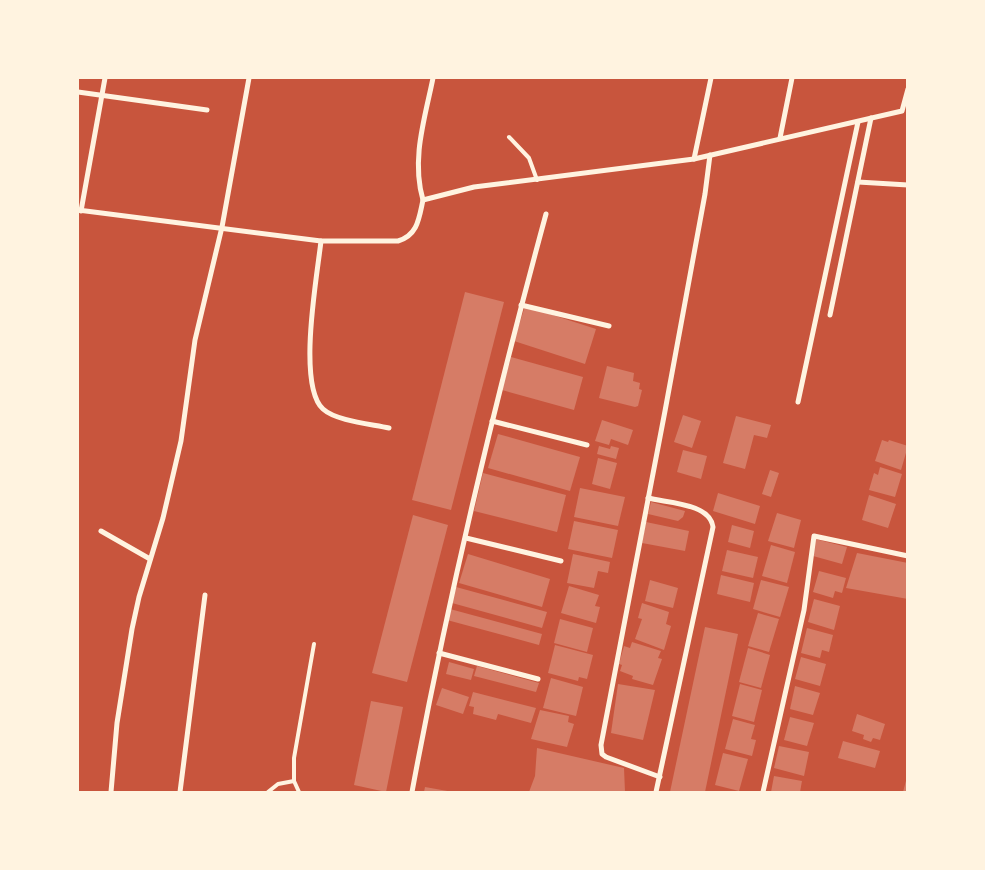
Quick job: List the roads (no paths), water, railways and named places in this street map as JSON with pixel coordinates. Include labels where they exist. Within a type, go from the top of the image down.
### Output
[{"type":"street","points":[[105,78],[79,211],[222,227],[320,241],[398,241],[406,238],[416,227],[423,200],[418,182],[417,166],[433,78]]},
{"type":"street","points":[[111,792],[117,723],[138,597],[163,518],[181,441],[195,340],[222,227],[249,78]]},
{"type":"street","points":[[694,159],[711,78]]},
{"type":"street","points":[[780,138],[792,78]]},
{"type":"street","points":[[423,200],[474,188],[694,159],[780,138],[858,122],[902,111],[908,89]]},
{"type":"street","points":[[78,92],[101,97],[207,110]]},
{"type":"street","points":[[830,316],[871,118]]},
{"type":"street","points":[[798,402],[858,122]]},
{"type":"street","points":[[660,777],[606,757],[602,754],[601,745],[705,194],[710,155]]},
{"type":"street","points":[[858,182],[908,185]]},
{"type":"street","points":[[412,792],[439,653],[492,421],[546,214]]},
{"type":"street","points":[[320,241],[309,351],[310,380],[316,400],[324,410],[336,416],[389,428]]},
{"type":"street","points":[[521,305],[609,326]]},
{"type":"street","points":[[492,421],[587,445]]},
{"type":"street","points":[[648,498],[701,510],[709,517],[713,527],[656,792]]},
{"type":"street","points":[[101,531],[150,559]]},
{"type":"street","points":[[763,792],[804,610],[814,536],[908,556]]},
{"type":"street","points":[[466,538],[561,561]]},
{"type":"street","points":[[180,792],[205,595]]},
{"type":"street","points":[[439,653],[538,679]]},
{"type":"lane","points":[[509,137],[529,158],[537,180]]},
{"type":"lane","points":[[299,792],[294,782],[294,758],[314,644]]},
{"type":"lane","points":[[268,792],[278,784],[294,782]]}]
